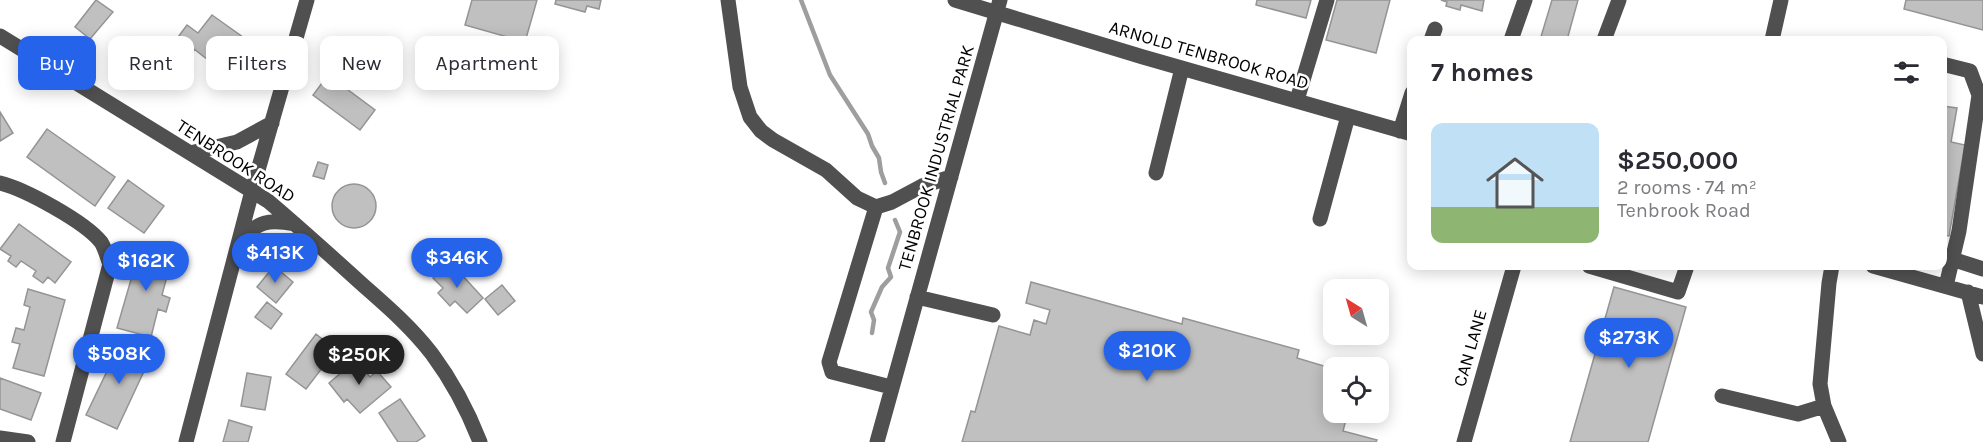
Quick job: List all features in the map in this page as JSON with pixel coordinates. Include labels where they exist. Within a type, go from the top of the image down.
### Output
[{"type":"street","points":[[186,442],[252,192],[307,0]]},
{"type":"street","points":[[728,0],[740,87],[750,117],[761,131],[826,170],[858,198],[876,207],[892,202],[922,186],[951,177]]},
{"type":"street","points":[[955,0],[998,6]]},
{"type":"street","points":[[1297,100],[1327,0]]},
{"type":"street","points":[[1512,36],[1525,0]]},
{"type":"street","points":[[1606,36],[1619,0]]},
{"type":"street","points":[[1773,36],[1781,0]]},
{"type":"street","name":"ARNOLD TENBROOK ROAD","points":[[998,6],[1182,68],[1406,132]]},
{"type":"street","name":"TENBROOK INDUSTRIAL PARK","points":[[877,442],[998,6]]},
{"type":"street","name":"TENBROOK ROAD","points":[[0,36],[267,201],[296,225],[391,310],[421,342],[449,379],[465,407],[480,442]]},
{"type":"street","points":[[1946,286],[1959,231],[1979,95],[1970,71],[1947,65]]},
{"type":"street","points":[[1156,173],[1182,68]]},
{"type":"street","points":[[1320,219],[1348,116]]},
{"type":"street","points":[[190,153],[237,142],[272,123]]},
{"type":"street","points":[[0,183],[45,201],[91,233],[102,243],[110,264],[63,442]]},
{"type":"street","points":[[876,207],[829,362],[832,372],[891,387]]},
{"type":"street","points":[[239,241],[252,229],[265,222],[278,221],[296,225]]},
{"type":"street","points":[[1952,259],[1983,270]]},
{"type":"street","name":"CAN LANE","points":[[1464,442],[1513,270]]},
{"type":"street","points":[[1603,270],[1678,292],[1686,270]]},
{"type":"street","points":[[1832,270],[1821,371],[1821,395],[1839,442]]},
{"type":"street","points":[[1888,270],[1983,297]]},
{"type":"street","points":[[1968,292],[1983,354]]},
{"type":"street","points":[[917,297],[993,315]]},
{"type":"street","points":[[1722,396],[1798,414],[1824,406]]},
{"type":"street","points":[[0,438],[28,442]]},
{"type":"building","points":[[96,0],[113,12],[93,36],[86,36],[75,27]]},
{"type":"building","points":[[472,0],[537,0],[527,36],[504,36],[465,25]]},
{"type":"building","points":[[556,0],[601,0],[599,9],[587,6],[585,12],[555,4]]},
{"type":"building","points":[[1257,0],[1311,0],[1306,18],[1256,5]]},
{"type":"building","points":[[1337,0],[1390,0],[1376,53],[1326,40]]},
{"type":"building","points":[[1441,0],[1484,0],[1482,11],[1461,5],[1460,10],[1446,6],[1447,2]]},
{"type":"building","points":[[1552,0],[1578,0],[1568,36],[1541,36]]},
{"type":"building","points":[[1906,0],[1983,0],[1983,30],[1904,9]]},
{"type":"building","points":[[212,15],[241,36],[206,36],[206,58],[194,49],[194,36],[179,36],[187,25],[198,33]]},
{"type":"building","points":[[320,86],[320,90],[348,90],[375,110],[360,130],[313,95]]},
{"type":"building","points":[[1947,107],[1957,108],[1951,142],[1965,145],[1949,236],[1947,236]]},
{"type":"building","points":[[0,112],[13,133],[0,141]]},
{"type":"building","points":[[47,129],[115,177],[95,206],[27,157]]},
{"type":"building","points":[[318,162],[328,165],[324,179],[313,176]]},
{"type":"building","points":[[128,180],[164,206],[144,233],[108,208]]},
{"type":"building","points":[[354,184],[369,191],[376,206],[369,221],[354,228],[339,221],[332,206],[339,191]]},
{"type":"building","points":[[19,224],[71,262],[55,283],[48,277],[43,283],[33,276],[36,271],[21,261],[16,267],[8,261],[11,256],[0,249]]},
{"type":"building","points":[[141,245],[173,254],[162,295],[170,298],[166,312],[158,309],[151,337],[117,328]]},
{"type":"building","points":[[450,262],[483,298],[467,313],[455,301],[450,306],[438,293],[443,288],[433,278]]},
{"type":"building","points":[[274,266],[293,282],[276,303],[257,287]]},
{"type":"building","points":[[1031,282],[1182,324],[1183,318],[1299,350],[1297,358],[1323,366],[1323,423],[1345,423],[1343,431],[1377,440],[1376,442],[962,442],[971,411],[975,412],[999,326],[1030,335],[1034,320],[1046,324],[1050,310],[1026,303]]},
{"type":"building","points":[[502,285],[515,301],[498,315],[485,299]]},
{"type":"building","points":[[1614,287],[1686,307],[1648,442],[1570,442]]},
{"type":"building","points":[[28,289],[65,300],[44,376],[13,368],[20,344],[12,342],[16,328],[24,330],[30,307],[24,305]]},
{"type":"building","points":[[267,302],[282,314],[271,329],[255,317]]},
{"type":"building","points":[[316,334],[336,350],[306,389],[286,374]]},
{"type":"building","points":[[122,340],[152,354],[117,429],[86,415]]},
{"type":"building","points":[[356,360],[370,377],[377,371],[391,387],[360,413],[347,399],[344,402],[329,383]]},
{"type":"building","points":[[247,373],[271,377],[265,410],[241,406]]},
{"type":"building","points":[[0,378],[41,393],[31,420],[0,409]]},
{"type":"building","points":[[400,399],[425,436],[416,442],[398,442],[379,413]]},
{"type":"building","points":[[229,420],[252,427],[248,442],[223,442]]},
{"type":"waterway","points":[[801,0],[830,75],[868,134],[879,158],[885,183]]},
{"type":"waterway","points":[[872,333],[874,320],[871,312],[882,287],[891,277],[888,268],[900,232],[895,220]]}]
